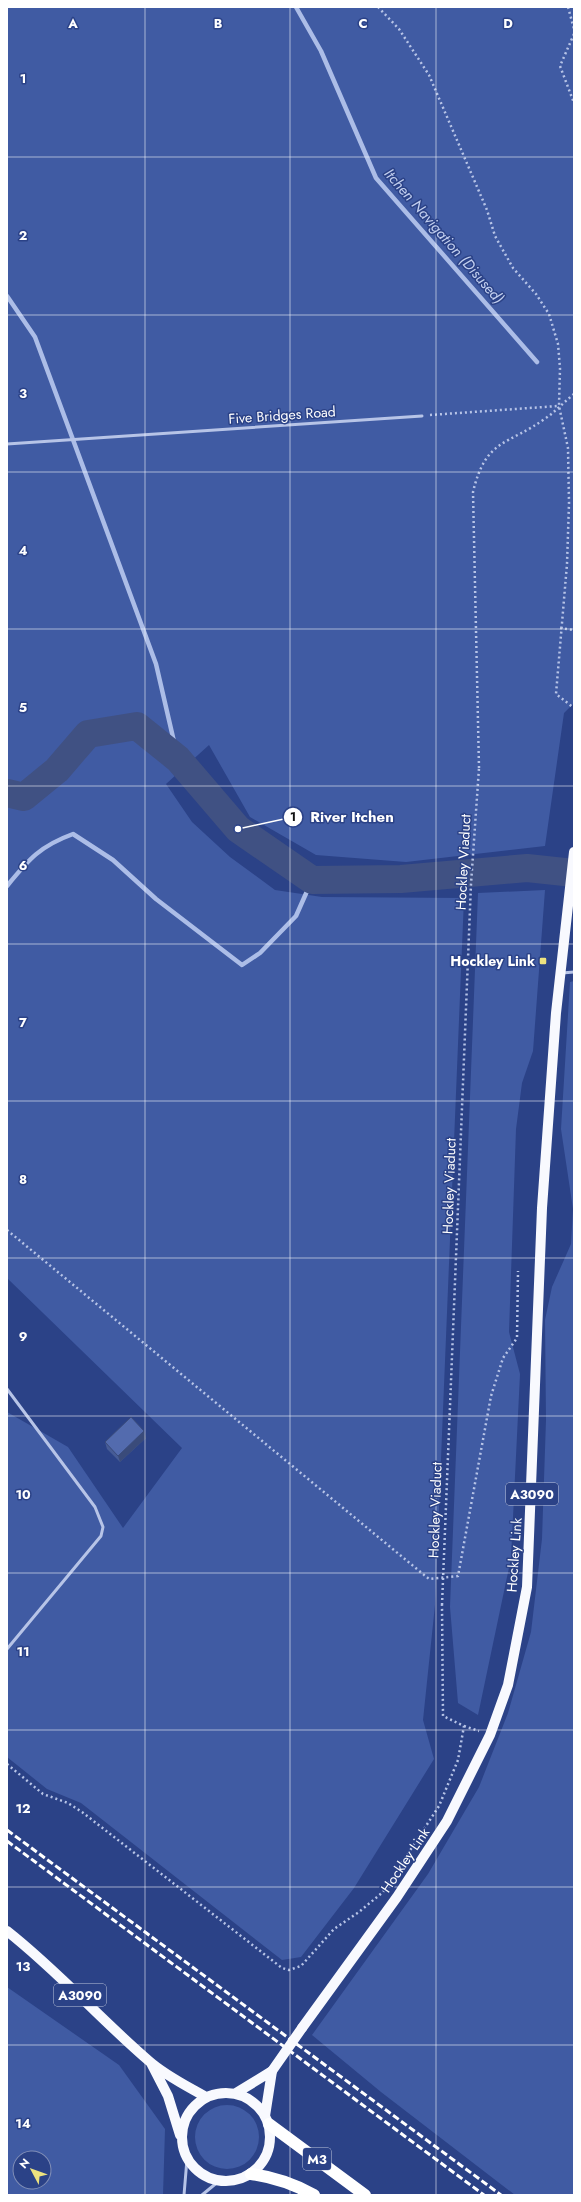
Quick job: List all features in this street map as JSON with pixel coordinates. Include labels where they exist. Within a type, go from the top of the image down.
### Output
[{"type":"highway","name":"M3","points":[[267,2120],[365,2195]]},
{"type":"highway","name":"M3","points":[[251,2174],[268,2176],[294,2184],[314,2195]]},
{"type":"main road","name":"Hockley Link","points":[[236,2093],[272,2071],[397,1897],[447,1821],[490,1735],[508,1685],[527,1586],[542,1208],[560,973],[574,852]]},
{"type":"main road","name":"A3090","points":[[7,1931],[35,1953],[150,2062],[179,2082],[206,2097]]},
{"type":"main road","name":"A3090","points":[[150,2062],[168,2096],[181,2137]]},
{"type":"main road","name":"Hockley Link","points":[[267,2120],[272,2071]]},
{"type":"main road","points":[[226,2092],[236,2093],[247,2098],[258,2106],[267,2120],[269,2146],[266,2157],[251,2174],[230,2181],[219,2181],[200,2174],[187,2159],[181,2137],[183,2125],[188,2113],[196,2104],[206,2097],[226,2092]]},
{"type":"lane","name":"Five Bridges Road","points":[[7,444],[104,439],[422,416]]},
{"type":"lane","points":[[560,973],[574,972]]},
{"type":"lane","points":[[7,1389],[95,1507],[103,1527],[101,1536],[7,1649]]},
{"type":"lane","points":[[184,2195],[187,2159]]},
{"type":"lane","points":[[202,2195],[219,2181]]},
{"type":"path","points":[[378,7],[399,30],[429,75],[487,210],[495,236],[513,268],[536,294],[548,314],[558,344],[560,368],[559,406],[568,448],[569,503],[556,694],[574,708]]},
{"type":"path","points":[[568,7],[574,29]]},
{"type":"path","points":[[574,34],[560,66],[574,103]]},
{"type":"path","name":"Hockley Viaduct","points":[[7,1764],[43,1794],[68,1803],[82,1812],[282,1968],[289,1970],[301,1966],[334,1929],[359,1912],[383,1892],[439,1806],[458,1760],[464,1726],[444,1716],[442,1605],[471,884],[479,768],[474,492],[478,472],[487,457],[498,446],[546,418],[574,394]]},
{"type":"path","points":[[422,416],[559,406]]},
{"type":"path","points":[[560,628],[574,630]]},
{"type":"path","points":[[7,1230],[429,1579],[458,1576],[491,1396],[503,1358],[517,1338],[518,1271]]},
{"type":"shaded area","points":[[7,7],[574,7],[574,703],[564,713],[545,846],[406,862],[316,855],[250,817],[209,745],[166,784],[192,822],[230,857],[275,890],[322,897],[464,898],[435,1605],[423,1720],[434,1759],[354,1888],[301,1957],[282,1960],[81,1803],[47,1789],[7,1757],[7,1412],[68,1447],[123,1528],[182,1448],[7,1278]]},
{"type":"shaded area","points":[[545,890],[533,1051],[522,1083],[516,1129],[509,1332],[520,1374],[511,1558],[478,1715],[458,1703],[450,1607],[478,893]]},
{"type":"shaded area","points":[[574,981],[574,2195],[515,2195],[381,2092],[312,2035],[428,1874],[479,1787],[508,1713],[531,1632],[542,1539],[546,1420],[545,1320],[552,1287],[571,1244],[573,1209],[561,1129],[570,982]]},
{"type":"shaded area","points":[[7,1987],[119,2065],[165,2129],[163,2195],[7,2195]]},
{"type":"shaded area","points":[[227,2105],[239,2107],[250,2114],[257,2125],[259,2137],[257,2149],[250,2160],[239,2167],[227,2169],[215,2167],[204,2160],[197,2149],[195,2137],[197,2125],[204,2114],[215,2107]]},
{"type":"building","points":[[131,1417],[144,1431],[118,1456],[105,1442]]},
{"type":"waterway","name":"Itchen Navigation (Disused)","points":[[296,7],[321,51],[376,178],[537,362]]},
{"type":"waterway","points":[[7,296],[35,337],[156,664],[178,759]]},
{"type":"waterway","points":[[7,793],[24,797],[57,770],[88,734],[137,726],[178,759],[238,829],[312,880],[401,879],[527,868],[574,873]]},
{"type":"waterway","points":[[7,886],[36,854],[52,843],[73,834],[113,860],[156,899],[242,965],[260,953],[296,916],[312,880]]},
{"type":"railway","points":[[7,1830],[501,2195]]},
{"type":"railway","points":[[7,1841],[484,2195]]},
{"type":"place","name":"River Itchen","points":[[238,829]]},
{"type":"place","name":"Hockley Link","points":[[543,961]]}]
